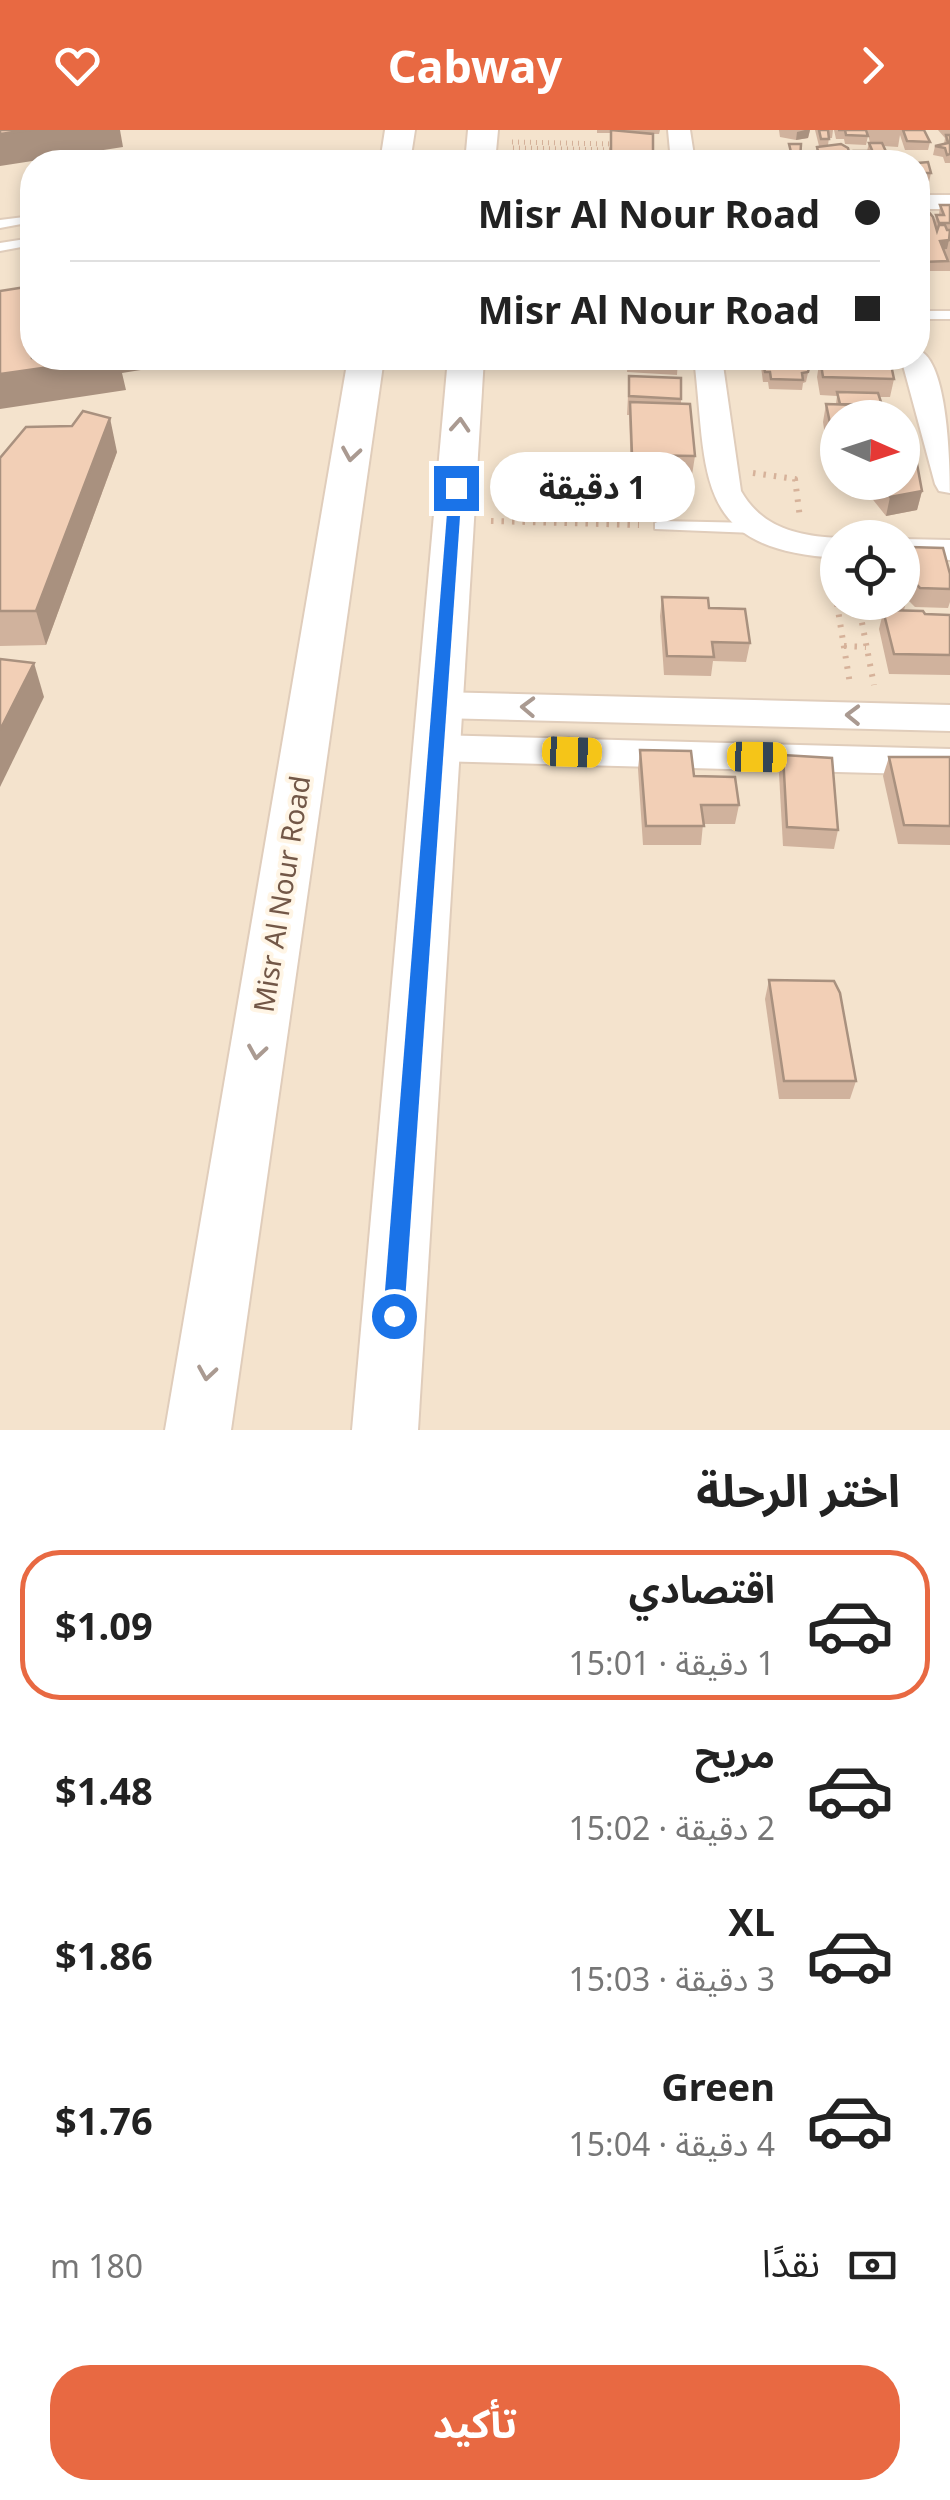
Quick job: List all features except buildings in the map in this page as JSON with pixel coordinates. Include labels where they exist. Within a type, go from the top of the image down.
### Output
[{"type":"street","name":"Misr Al Nour Road","points":[[198,1430],[364,370]]},
{"type":"street","points":[[385,1430],[465,370]]},
{"type":"street","points":[[709,370],[722,472],[733,511],[754,528],[820,546]]},
{"type":"street","points":[[918,370],[950,484]]},
{"type":"street","points":[[920,549],[950,550]]},
{"type":"street","points":[[437,726],[638,710],[950,718]]},
{"type":"street","points":[[638,710],[642,754]]},
{"type":"street","points":[[437,726],[642,754],[950,762]]},
{"type":"lane","points":[[660,526],[754,528]]},
{"type":"path","points":[[482,145],[681,147]]},
{"type":"path","points":[[722,472],[787,474],[796,479],[820,539]]},
{"type":"path","points":[[453,520],[660,526]]},
{"type":"path","points":[[839,620],[868,716]]},
{"type":"path","points":[[861,620],[866,647],[868,716]]},
{"type":"path","points":[[844,646],[866,647]]},
{"type":"shaded area","points":[[0,130],[950,130],[950,1430],[0,1430]]},
{"type":"route","points":[[394,1316],[456,488]]}]
